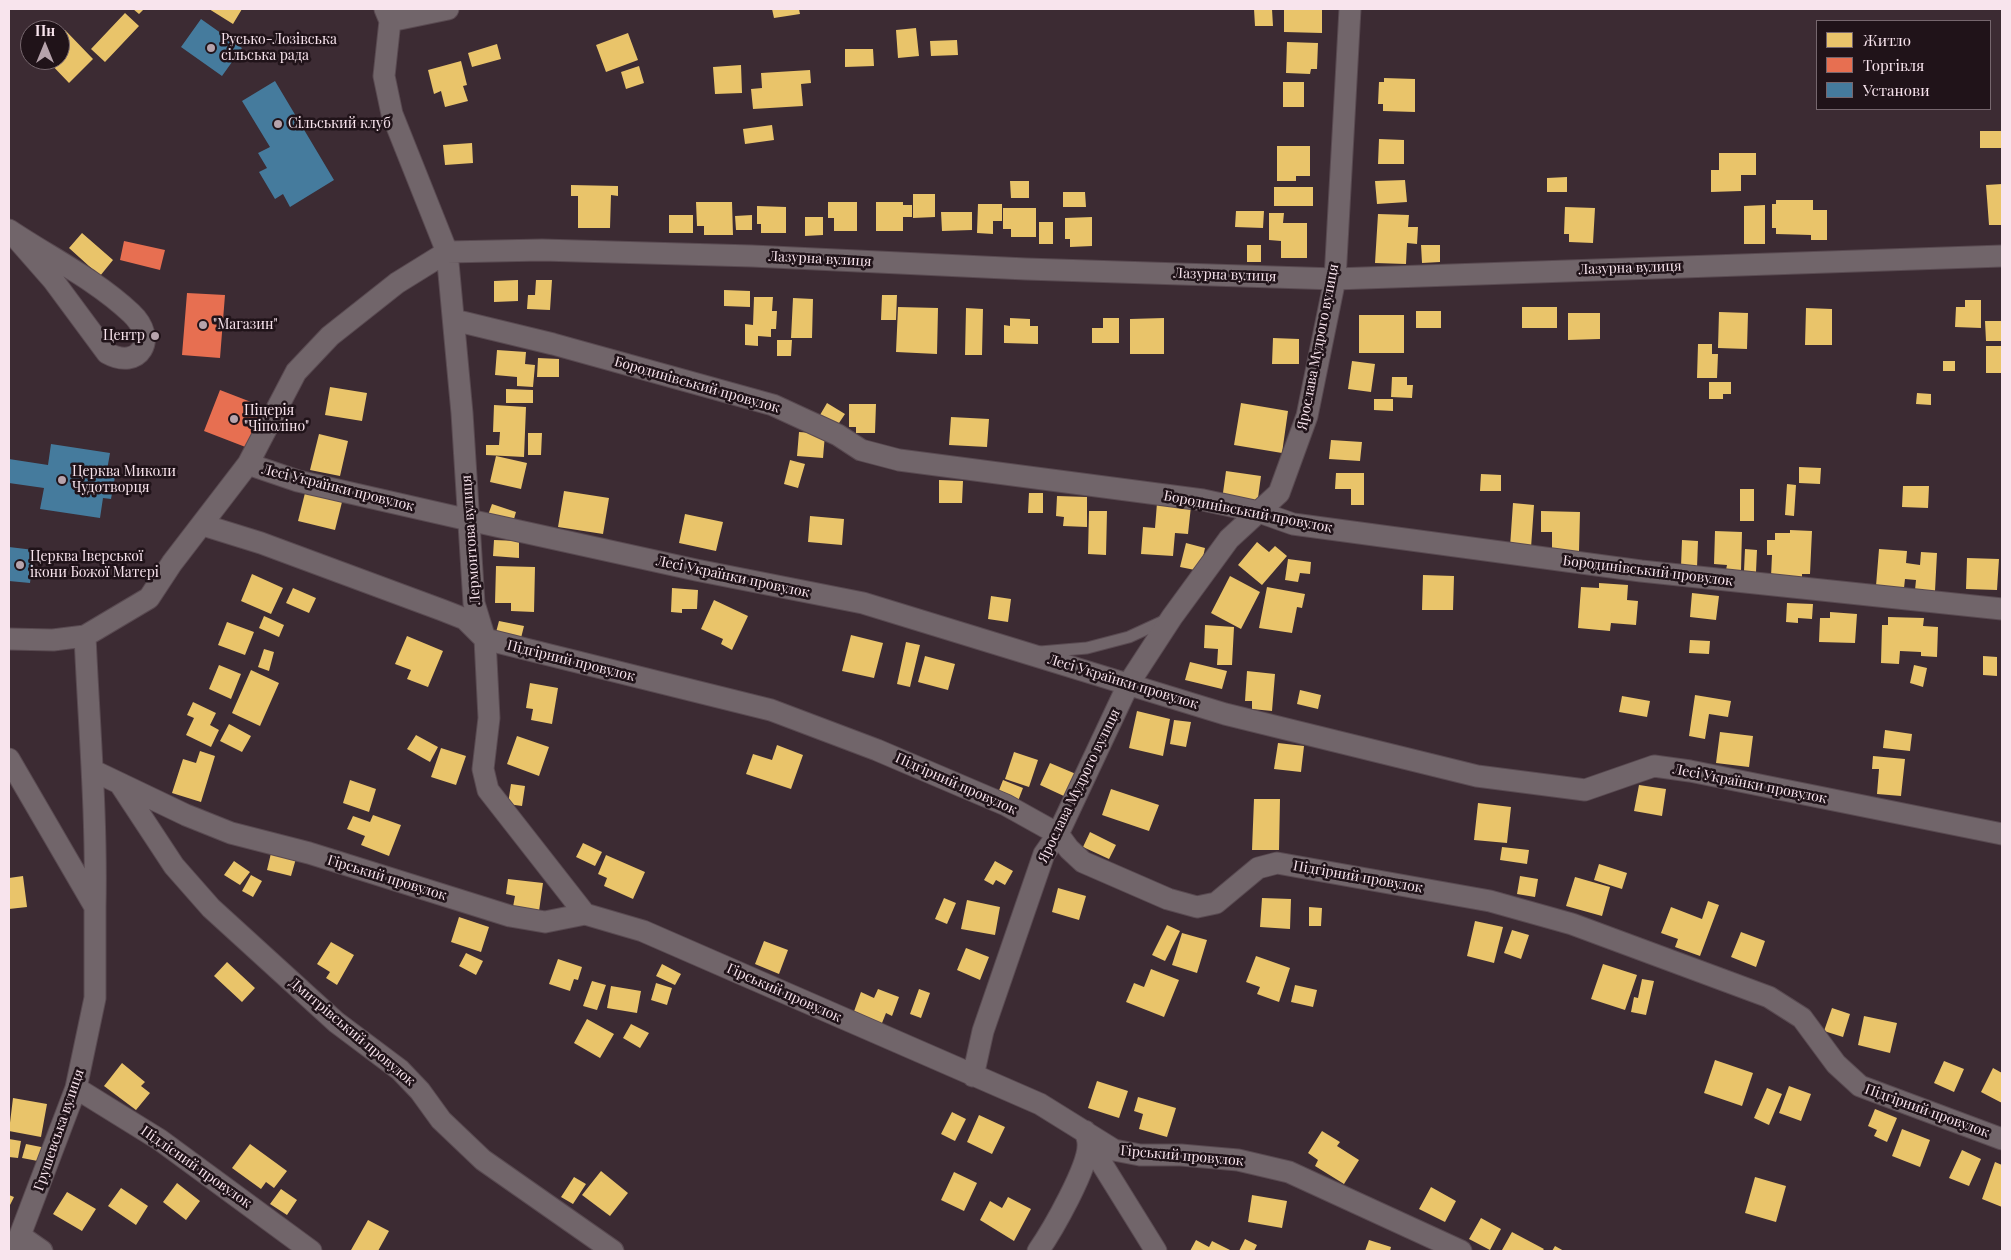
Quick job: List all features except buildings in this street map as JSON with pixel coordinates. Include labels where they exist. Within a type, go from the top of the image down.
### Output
[{"type":"street","points":[[387,15],[448,9]]},
{"type":"street","name":"Ярослава Мудрого вулиця","points":[[973,1076],[983,1031],[1044,854],[1058,834],[1129,683],[1172,617],[1229,539],[1280,493],[1307,416],[1335,279],[1350,9]]},
{"type":"street","name":"Лермонтова вулиця","points":[[387,15],[384,76],[392,114],[448,252],[470,520],[474,603],[484,639],[489,718],[483,768],[488,790],[585,914]]},
{"type":"street","points":[[9,232],[73,270],[129,311],[142,324],[146,335],[144,346],[137,354],[127,359],[116,358],[107,353],[53,280],[9,232]]},
{"type":"street","name":"Лазурна вулиця","points":[[448,252],[542,250],[752,256],[1026,269],[1335,279],[2002,256]]},
{"type":"street","points":[[9,639],[53,640],[85,636],[149,598],[172,564],[248,464],[296,372],[324,342],[397,282],[448,252]]},
{"type":"street","name":"Бородинівський провулок","points":[[454,320],[553,344],[773,405],[838,435],[861,450],[900,460],[1203,500],[1259,512],[1293,524],[1641,571],[2002,609]]},
{"type":"street","name":"Лесі Українки провулок","points":[[248,464],[298,480],[470,520],[696,570],[863,603],[1225,714],[1477,776],[1585,790],[1654,766],[1690,771],[2002,834]]},
{"type":"street","points":[[203,525],[261,543],[442,610],[465,620],[484,639]]},
{"type":"street","name":"Грушевська вулиця","points":[[18,1244],[76,1088],[95,998],[96,851],[94,771],[90,739],[85,636]]},
{"type":"street","name":"Підгірний провулок","points":[[484,639],[771,710],[877,750],[1006,804],[1058,834],[1069,849],[1083,862],[1168,899],[1197,907],[1216,903],[1258,868],[1277,863],[1490,901],[1572,924],[1769,997],[1802,1018],[1836,1064],[1860,1086],[2002,1139]]},
{"type":"street","points":[[9,759],[95,907]]},
{"type":"street","name":"Гірський провулок","points":[[94,771],[186,815],[231,833],[309,853],[510,916],[545,922],[585,914],[643,931],[1040,1104],[1087,1137],[1114,1150],[1140,1155],[1181,1155],[1238,1160],[1289,1172],[1461,1251]]},
{"type":"street","name":"Дмитрівський провулок","points":[[120,783],[174,866],[211,908],[336,1022],[400,1070],[420,1092],[441,1120],[483,1160],[613,1251]]},
{"type":"street","name":"Підлісний провулок","points":[[76,1088],[160,1140],[312,1251]]},
{"type":"street","points":[[1038,1251],[1059,1220],[1085,1158],[1087,1137]]},
{"type":"street","points":[[1087,1137],[1156,1251]]},
{"type":"street","points":[[18,1244],[42,1251]]},
{"type":"lane","points":[[1028,653],[1086,648],[1129,637],[1172,617]]},
{"type":"place","name":"Русько-Лозівська сільська рада","points":[[211,48]]},
{"type":"place","name":"Сільський клуб","points":[[278,124]]},
{"type":"place","name":"\"Магазин\"","points":[[203,325]]},
{"type":"place","name":"Центр","points":[[155,336]]},
{"type":"place","name":"Піцерія \"Чіполіно\"","points":[[234,419]]},
{"type":"place","name":"Церква Миколи Чудотворця","points":[[62,480]]},
{"type":"place","name":"Церква Іверської ікони Божої Матері","points":[[20,565]]}]
